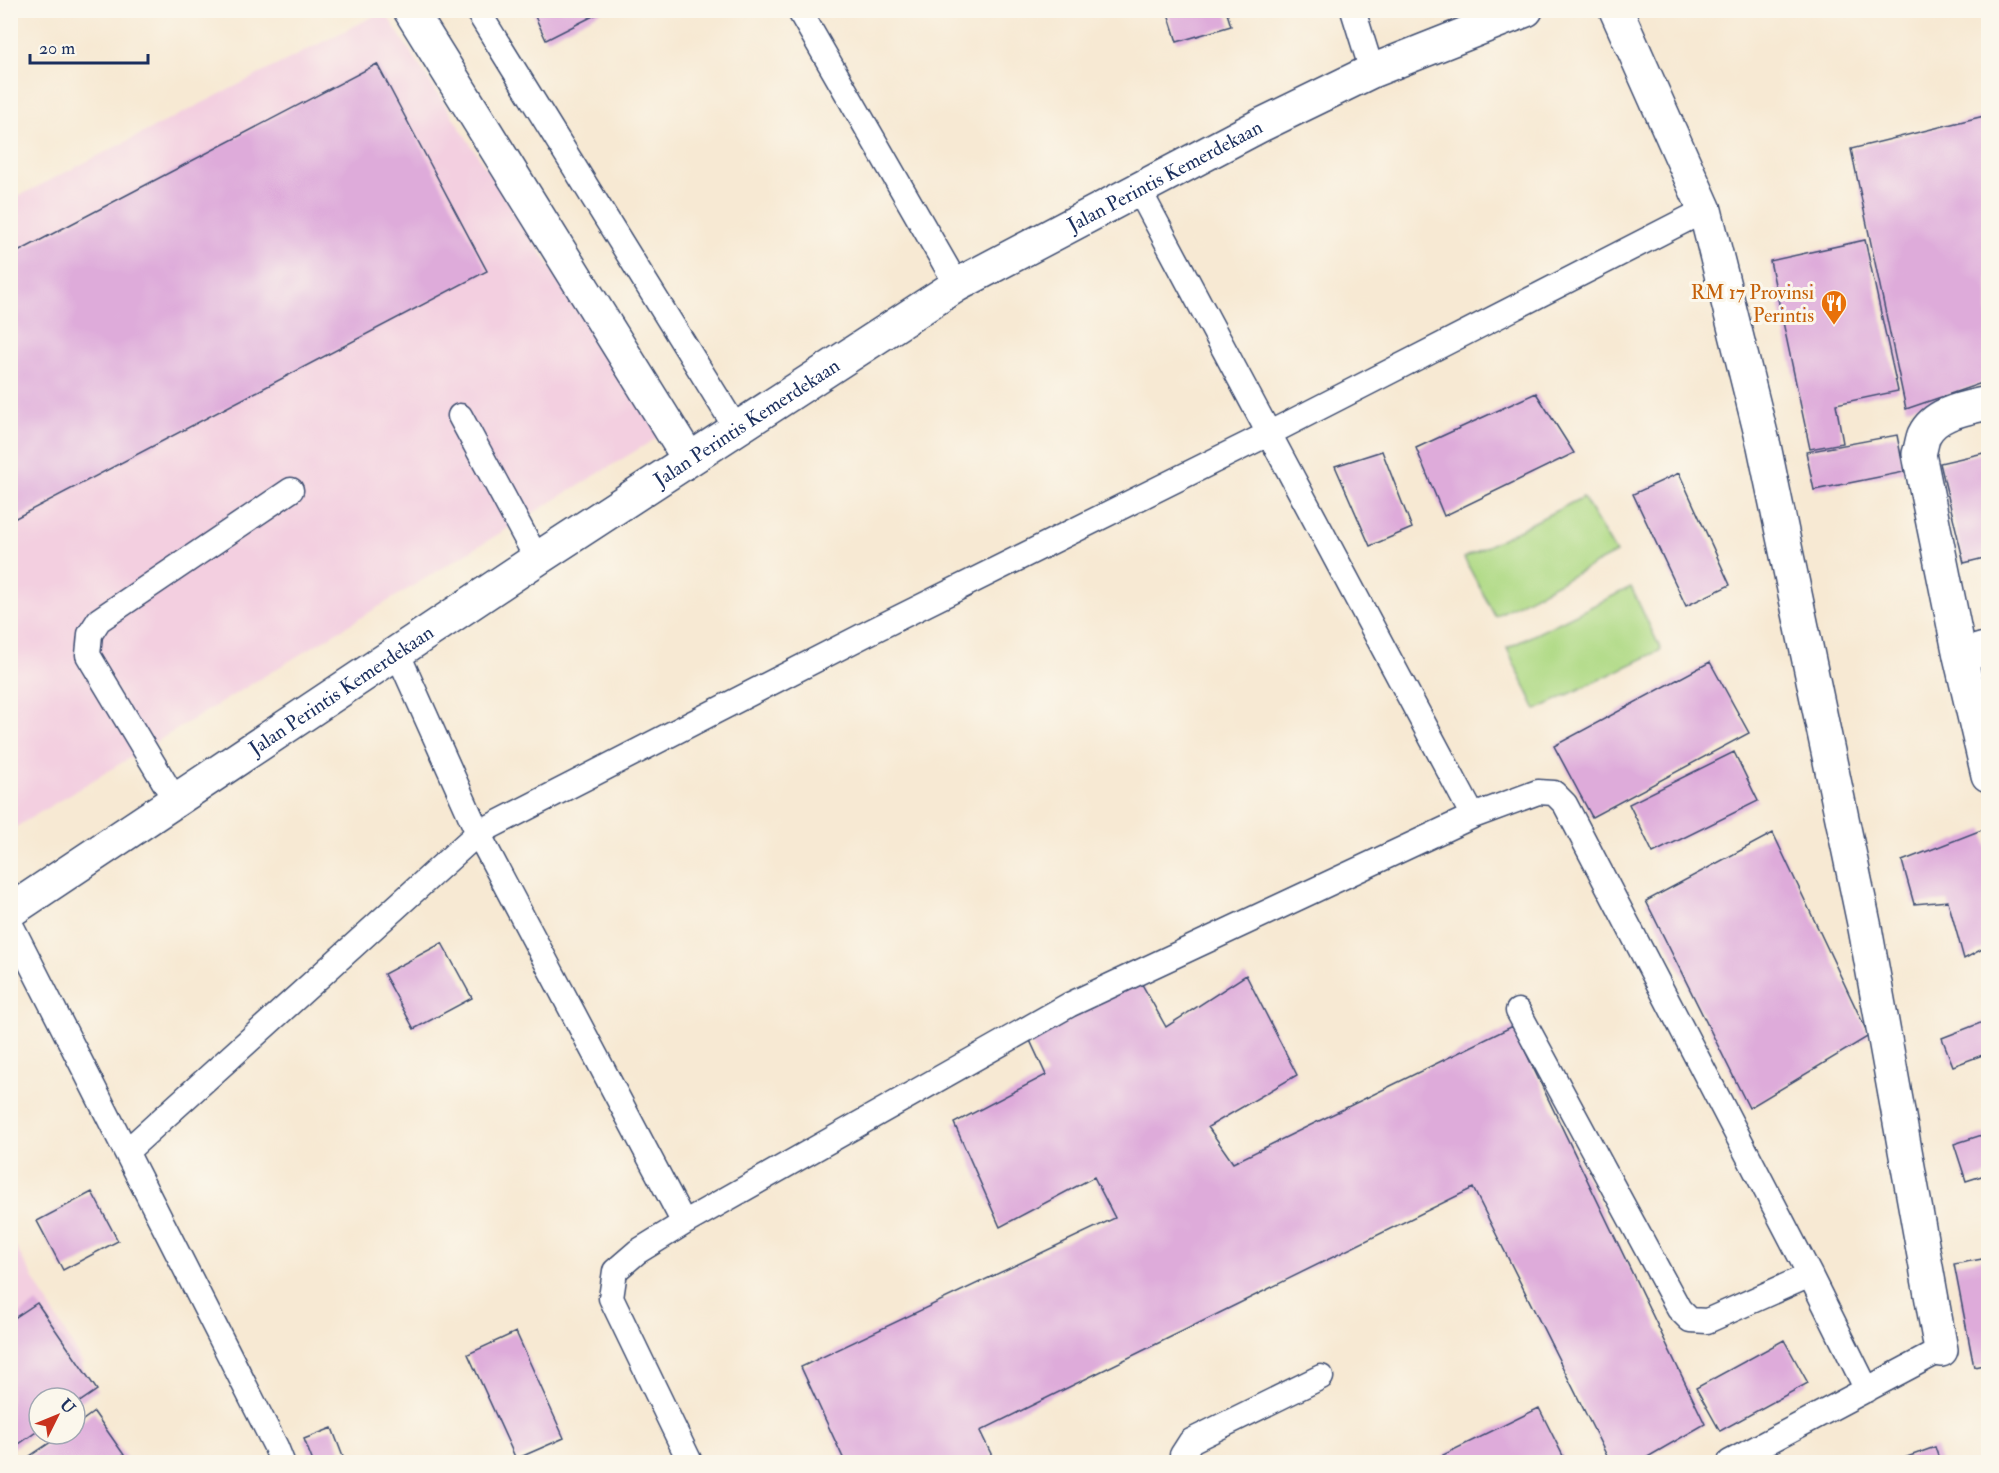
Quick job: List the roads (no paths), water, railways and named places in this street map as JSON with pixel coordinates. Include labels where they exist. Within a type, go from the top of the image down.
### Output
[{"type":"main road","points":[[410,10],[689,459]]},
{"type":"main road","name":"Jalan Perintis Kemerdekaan","points":[[10,911],[537,559],[957,285],[1138,188],[1372,71],[1526,10]]},
{"type":"main road","points":[[1616,10],[1705,210],[1764,446],[1865,928],[1941,1350]]},
{"type":"main road","points":[[1989,403],[1954,412],[1935,421],[1925,434],[1919,454],[1974,652],[1989,775]]},
{"type":"lane","points":[[477,10],[736,429]]},
{"type":"lane","points":[[800,10],[957,285]]},
{"type":"lane","points":[[1353,10],[1372,71]]},
{"type":"lane","points":[[1138,188],[1473,816]]},
{"type":"lane","points":[[127,1151],[478,833],[872,631],[1268,434],[1705,210]]},
{"type":"lane","points":[[460,416],[537,559]]},
{"type":"lane","points":[[175,800],[88,655],[90,634],[99,620],[291,490]]},
{"type":"lane","points":[[397,652],[478,833],[684,1223]]},
{"type":"lane","points":[[690,1462],[611,1298],[615,1271],[637,1252],[684,1223],[1069,1005],[1473,816],[1538,792],[1554,793],[1565,804],[1810,1275],[1867,1390]]},
{"type":"lane","points":[[10,923],[282,1462]]},
{"type":"lane","points":[[1518,1011],[1679,1309],[1690,1320],[1707,1321],[1810,1275]]},
{"type":"lane","points":[[1730,1462],[1941,1350]]},
{"type":"lane","points":[[1184,1462],[1182,1455],[1191,1441],[1321,1377]]},
{"type":"place","name":"RM 17 Provinsi Perintis","points":[[1834,326]]}]
